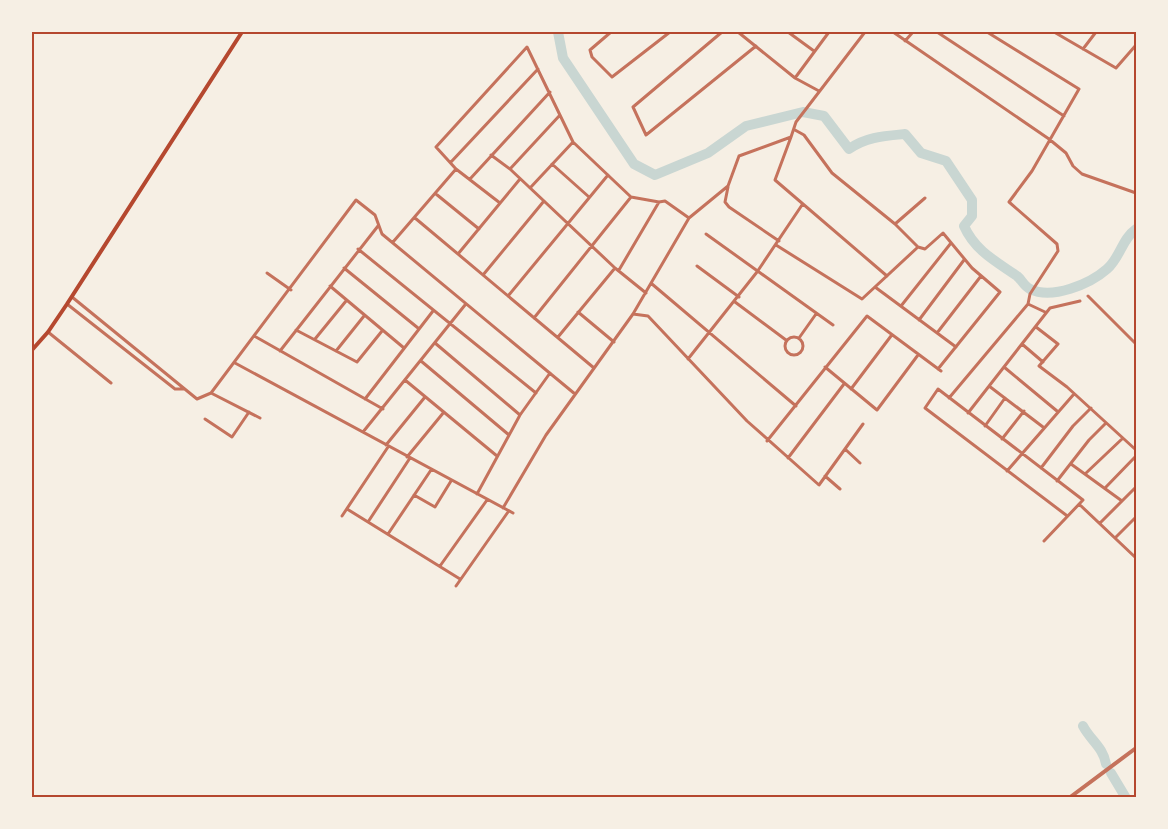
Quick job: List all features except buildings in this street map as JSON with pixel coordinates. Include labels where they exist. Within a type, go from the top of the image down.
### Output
[{"type":"main road","points":[[32,350],[68,304],[242,32]]},
{"type":"street","points":[[611,32],[590,50],[592,57],[612,77],[670,32]]},
{"type":"street","points":[[722,32],[633,107],[646,135],[756,46]]},
{"type":"street","points":[[738,32],[795,78],[819,91]]},
{"type":"street","points":[[788,32],[814,51]]},
{"type":"street","points":[[795,78],[829,32]]},
{"type":"street","points":[[865,32],[803,112],[775,180],[887,276]]},
{"type":"street","points":[[893,32],[1049,139],[1066,153],[1073,166],[1082,174],[1137,193]]},
{"type":"street","points":[[905,41],[913,32]]},
{"type":"street","points":[[937,32],[1064,116]]},
{"type":"street","points":[[949,398],[1028,304],[1030,294],[1059,247],[1009,202],[1032,171],[1079,89],[987,32]]},
{"type":"street","points":[[1054,32],[1116,68],[1137,45]]},
{"type":"street","points":[[1083,49],[1096,32]]},
{"type":"street","points":[[500,203],[456,169],[436,147],[527,47],[573,141],[631,197],[665,201],[689,218]]},
{"type":"street","points":[[451,162],[538,69]]},
{"type":"street","points":[[469,179],[550,92]]},
{"type":"street","points":[[510,169],[560,116]]},
{"type":"street","points":[[767,441],[867,316],[940,370],[1000,291],[964,260],[943,233],[925,249],[918,247],[895,224],[832,173],[804,135],[795,130]]},
{"type":"street","points":[[791,137],[739,156],[728,186],[725,202],[729,207],[777,243],[862,299],[918,247]]},
{"type":"street","points":[[530,188],[573,141]]},
{"type":"street","points":[[491,155],[510,169],[615,268],[646,293]]},
{"type":"street","points":[[552,164],[589,197]]},
{"type":"street","points":[[393,242],[456,169]]},
{"type":"street","points":[[508,296],[608,175]]},
{"type":"street","points":[[458,254],[520,179]]},
{"type":"street","points":[[503,508],[575,394],[633,314],[689,218],[728,186]]},
{"type":"street","points":[[436,194],[479,229]]},
{"type":"street","points":[[534,318],[594,247],[631,197]]},
{"type":"street","points":[[895,224],[925,198]]},
{"type":"street","points":[[72,297],[198,399],[211,393],[235,363],[356,200],[375,215],[382,234],[575,394]]},
{"type":"street","points":[[483,275],[544,201]]},
{"type":"street","points":[[619,270],[659,202]]},
{"type":"street","points":[[688,359],[758,272],[802,205]]},
{"type":"street","points":[[415,218],[594,368]]},
{"type":"street","points":[[280,351],[378,226]]},
{"type":"street","points":[[706,234],[833,325]]},
{"type":"street","points":[[901,306],[951,243]]},
{"type":"street","points":[[358,249],[536,393]]},
{"type":"street","points":[[919,320],[964,260]]},
{"type":"street","points":[[697,266],[739,297]]},
{"type":"street","points":[[344,268],[418,328]]},
{"type":"street","points":[[558,337],[615,268]]},
{"type":"street","points":[[267,273],[291,290]]},
{"type":"street","points":[[937,333],[981,276]]},
{"type":"street","points":[[652,284],[796,406]]},
{"type":"street","points":[[330,286],[404,348]]},
{"type":"street","points":[[875,287],[956,347]]},
{"type":"street","points":[[1088,296],[1137,344]]},
{"type":"street","points":[[315,339],[346,301]]},
{"type":"street","points":[[968,413],[1050,308],[1080,301]]},
{"type":"street","points":[[735,302],[786,340]]},
{"type":"street","points":[[68,304],[176,389],[183,389]]},
{"type":"street","points":[[363,432],[466,304]]},
{"type":"street","points":[[1028,304],[1046,312]]},
{"type":"street","points":[[365,399],[433,311]]},
{"type":"street","points":[[578,312],[614,342]]},
{"type":"street","points":[[633,314],[648,316],[767,441],[819,485],[863,424]]},
{"type":"street","points":[[799,338],[816,314]]},
{"type":"street","points":[[336,351],[364,316]]},
{"type":"street","points":[[1036,327],[1058,344],[1039,366],[1091,408],[1137,450]]},
{"type":"street","points":[[296,330],[357,362],[382,331]]},
{"type":"street","points":[[48,332],[111,383]]},
{"type":"street","points":[[851,389],[892,335]]},
{"type":"street","points":[[255,337],[383,409]]},
{"type":"street","points":[[786,340],[792,337],[799,338]]},
{"type":"street","points":[[786,340],[786,351],[795,355],[802,348],[799,338]]},
{"type":"street","points":[[435,343],[520,415]]},
{"type":"street","points":[[1022,344],[1043,362]]},
{"type":"street","points":[[825,367],[877,410],[918,355]]},
{"type":"street","points":[[421,361],[509,435]]},
{"type":"street","points":[[235,363],[513,513]]},
{"type":"street","points":[[1004,367],[1057,411]]},
{"type":"street","points":[[477,494],[520,415],[550,374]]},
{"type":"street","points":[[405,380],[497,456]]},
{"type":"street","points":[[788,458],[844,384]]},
{"type":"street","points":[[989,386],[1043,427]]},
{"type":"street","points":[[1044,541],[1066,515],[1083,500],[938,389],[925,408],[1066,515]]},
{"type":"street","points":[[211,393],[260,418]]},
{"type":"street","points":[[1007,471],[1074,394]]},
{"type":"street","points":[[342,516],[387,446],[425,397]]},
{"type":"street","points":[[985,426],[1006,398]]},
{"type":"street","points":[[1041,468],[1073,426],[1091,408]]},
{"type":"street","points":[[1002,439],[1024,411]]},
{"type":"street","points":[[205,419],[232,437],[249,412]]},
{"type":"street","points":[[368,522],[408,458],[444,412]]},
{"type":"street","points":[[1057,482],[1107,423]]},
{"type":"street","points":[[1085,474],[1123,438]]},
{"type":"street","points":[[844,449],[860,463]]},
{"type":"street","points":[[1105,488],[1137,456]]},
{"type":"street","points":[[1071,464],[1122,501]]},
{"type":"street","points":[[388,534],[431,470]]},
{"type":"street","points":[[825,476],[840,489]]},
{"type":"street","points":[[414,495],[435,507],[451,481]]},
{"type":"street","points":[[1100,523],[1137,487]]},
{"type":"street","points":[[440,566],[487,500]]},
{"type":"street","points":[[1079,504],[1137,558]]},
{"type":"street","points":[[346,509],[460,579]]},
{"type":"street","points":[[456,586],[508,512]]},
{"type":"street","points":[[1115,538],[1137,517]]},
{"type":"street","points":[[1131,523],[1137,528]]},
{"type":"street","points":[[1069,798],[1137,748]]},
{"type":"waterway","points":[[558,32],[563,58],[634,164],[655,175],[708,153],[746,126],[803,112],[824,116],[849,149],[883,136],[905,134],[921,153],[946,161],[972,200],[972,216],[964,226],[969,235],[980,249],[1017,276],[1030,289],[1049,293],[1060,291],[1081,285],[1100,275],[1115,260],[1127,238],[1136,229]]},
{"type":"waterway","points":[[1083,726],[1100,748],[1106,764]]},
{"type":"waterway","points":[[1111,773],[1126,798]]}]
